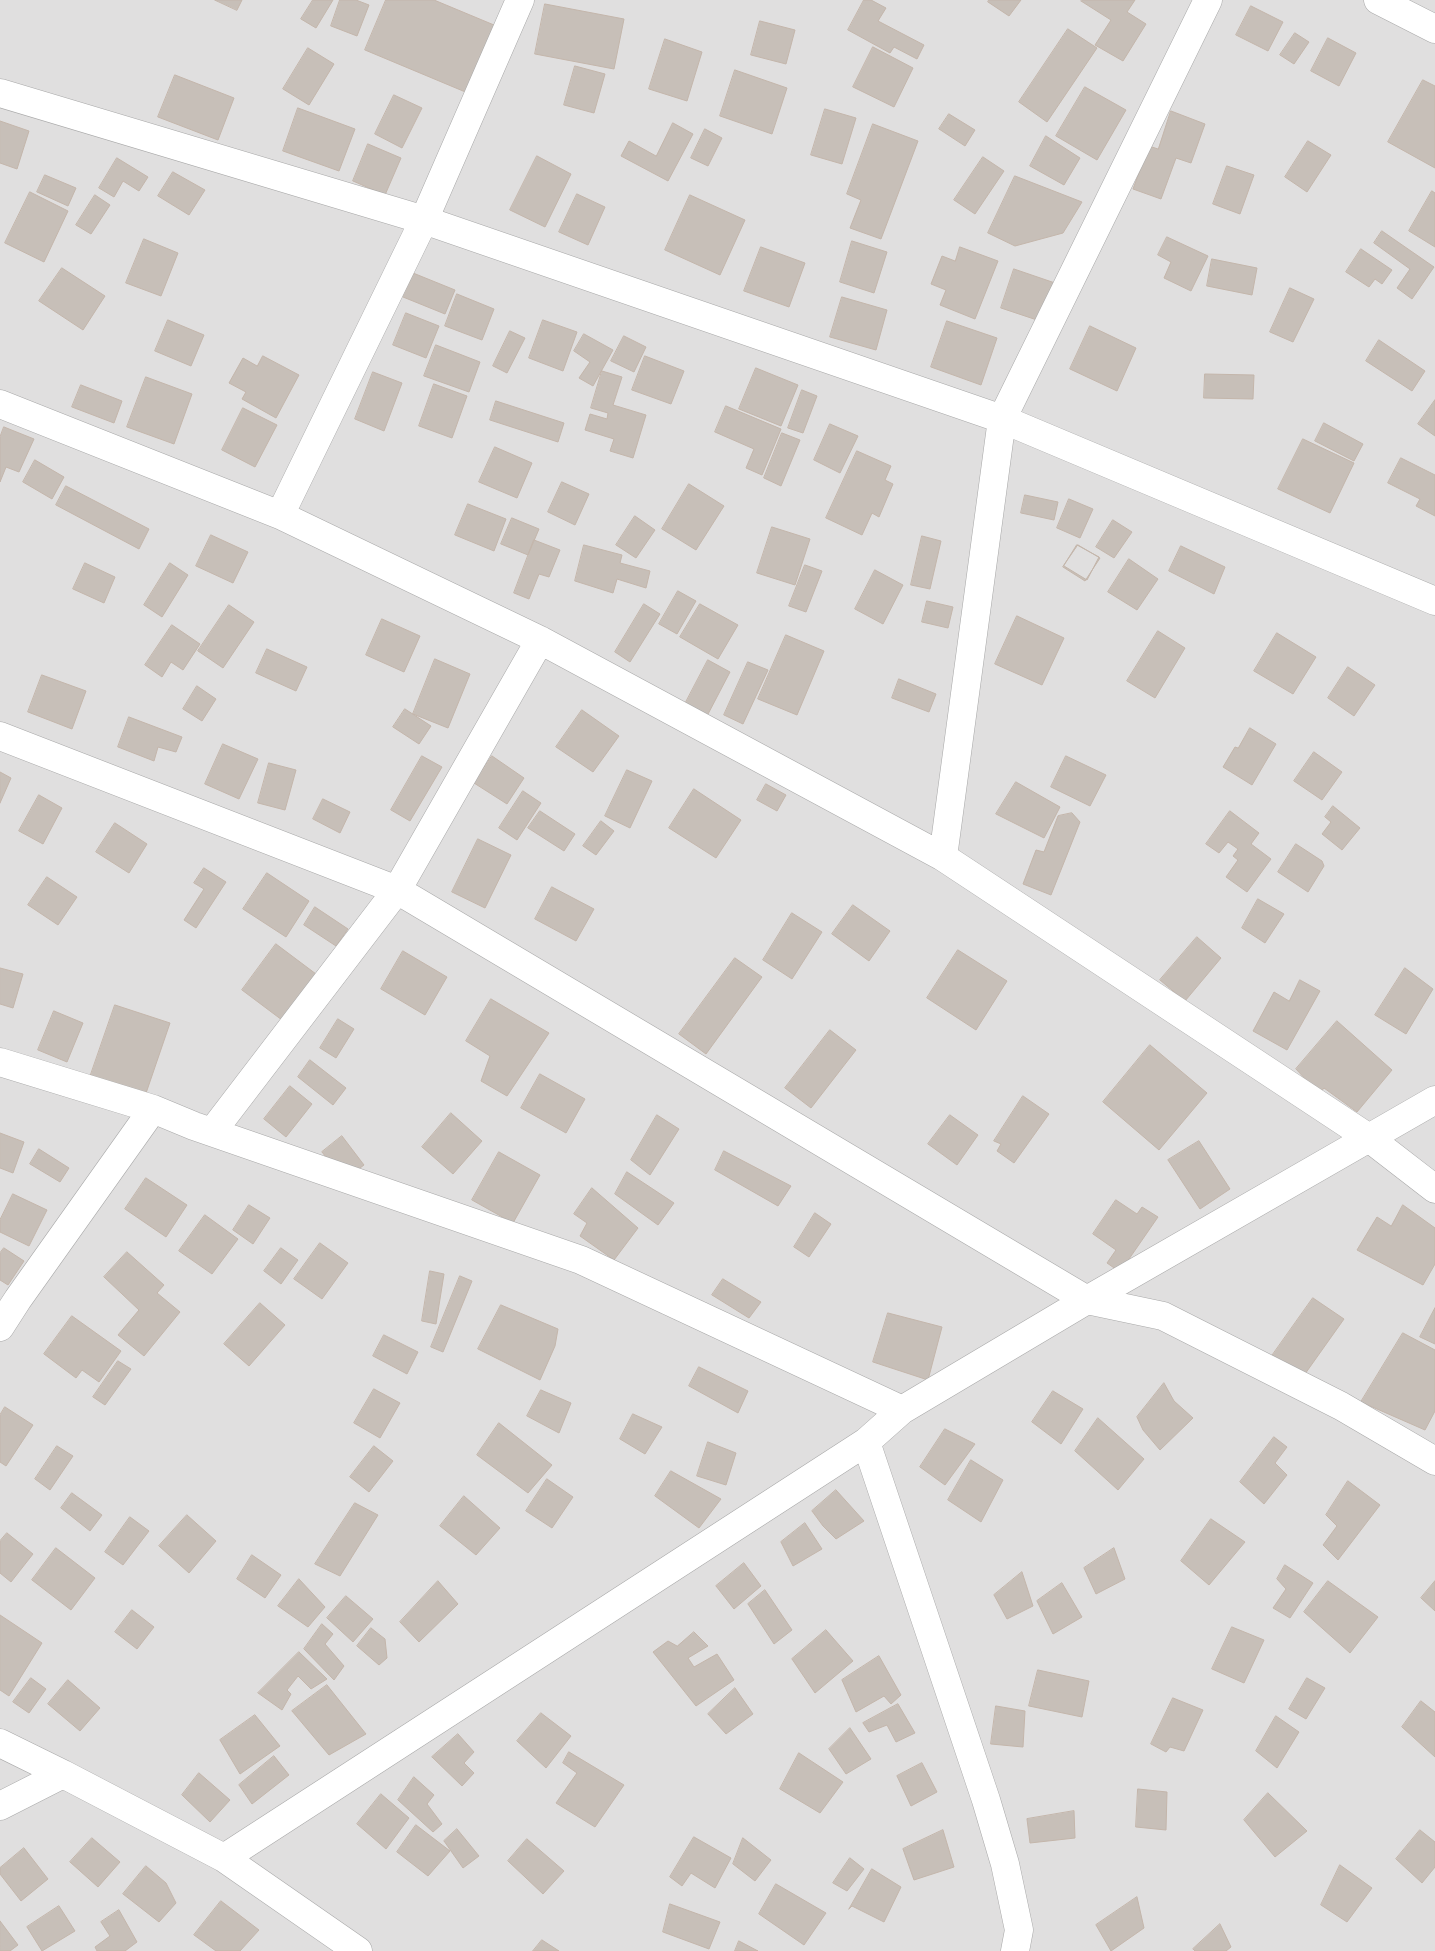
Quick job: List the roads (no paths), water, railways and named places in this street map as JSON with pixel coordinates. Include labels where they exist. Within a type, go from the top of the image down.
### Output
[{"type":"street","points":[[280,515],[424,220],[520,0]]},
{"type":"street","points":[[942,857],[1002,419],[1208,0]]},
{"type":"street","points":[[1378,0],[1435,29]]},
{"type":"street","points":[[0,93],[424,220],[1002,419],[1435,601]]},
{"type":"street","points":[[0,404],[280,515],[540,640],[942,857],[1369,1138],[1435,1189]]},
{"type":"street","points":[[212,1132],[398,890],[540,640]]},
{"type":"street","points":[[0,736],[398,890],[1087,1300],[1163,1316],[1341,1406],[1435,1461]]},
{"type":"street","points":[[0,1062],[153,1109],[212,1132],[581,1260],[902,1410]]},
{"type":"street","points":[[224,1858],[866,1442],[902,1410],[1087,1300],[1435,1100]]},
{"type":"street","points":[[0,1327],[153,1109]]},
{"type":"street","points":[[866,1442],[989,1809],[1019,1930],[1015,1951]]},
{"type":"street","points":[[0,1743],[224,1858],[358,1951]]},
{"type":"street","points":[[0,1806],[63,1774]]}]
